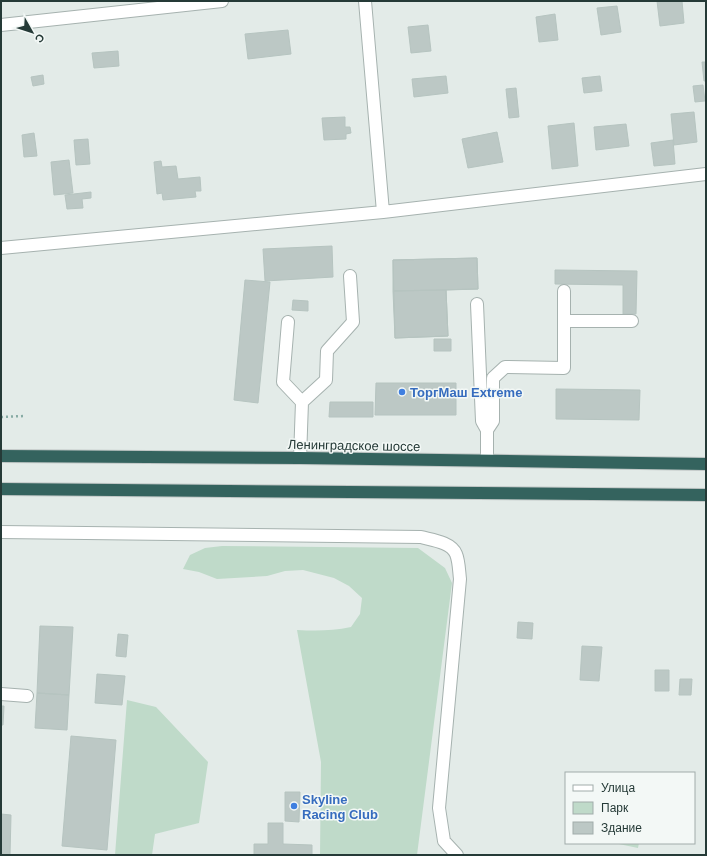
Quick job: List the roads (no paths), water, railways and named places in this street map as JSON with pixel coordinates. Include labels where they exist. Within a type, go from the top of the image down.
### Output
[{"type":"highway","name":"Ленинградское шоссе","points":[[1,456],[487,460],[706,464]]},
{"type":"highway","points":[[1,489],[706,495]]},
{"type":"street","points":[[1,25],[222,1]]},
{"type":"street","points":[[365,1],[383,212]]},
{"type":"street","points":[[1,248],[383,212],[706,174]]},
{"type":"street","points":[[300,458],[302,402],[326,380],[327,351],[353,322],[350,276]]},
{"type":"street","points":[[487,430],[493,421],[493,378],[505,367],[564,368],[564,291]]},
{"type":"street","points":[[477,304],[482,421],[487,430],[487,460]]},
{"type":"street","points":[[564,321],[632,321]]},
{"type":"street","points":[[288,322],[283,382],[302,402]]},
{"type":"street","points":[[1,450],[28,456]]},
{"type":"street","points":[[1,532],[421,537],[453,548],[457,555],[460,579],[439,808],[444,841],[456,855]]},
{"type":"street","points":[[1,694],[27,696]]},
{"type":"place","name":"ТоргМаш Extreme","points":[[402,392]]},
{"type":"place","name":"Skyline Racing Club","points":[[294,806]]}]
